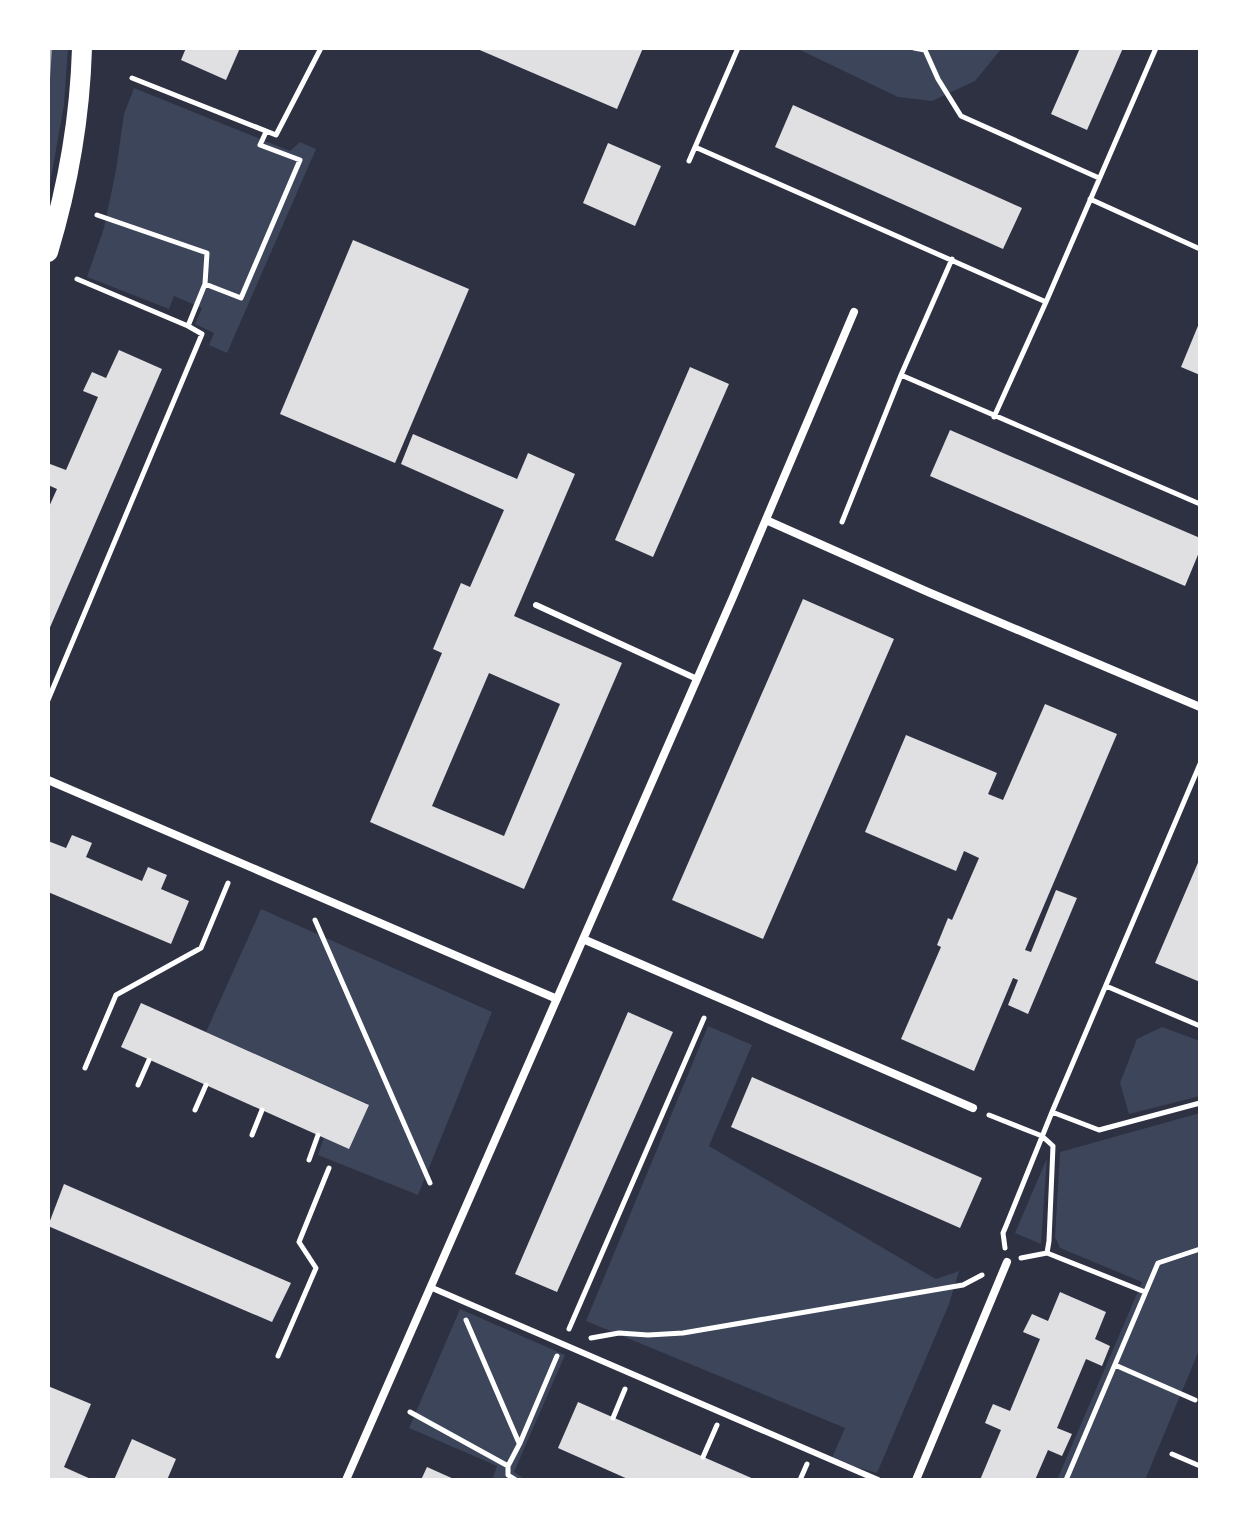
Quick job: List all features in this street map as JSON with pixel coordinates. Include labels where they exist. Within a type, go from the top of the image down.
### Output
[{"type":"main road","points":[[48,252],[60,213],[79,106],[82,48]]},
{"type":"street","points":[[346,1480],[697,679],[854,312]]},
{"type":"street","points":[[766,520],[1200,707]]},
{"type":"street","points":[[48,780],[557,999]]},
{"type":"street","points":[[583,939],[973,1108]]},
{"type":"street","points":[[916,1480],[1007,1262]]},
{"type":"lane","points":[[536,605],[697,679]]},
{"type":"lane","points":[[430,1287],[878,1480]]},
{"type":"path","points":[[132,78],[276,135],[321,48]]},
{"type":"path","points":[[689,161],[738,48]]},
{"type":"path","points":[[914,48],[925,49],[938,79],[961,116],[1099,178]]},
{"type":"path","points":[[994,417],[1156,48]]},
{"type":"path","points":[[205,284],[241,298],[300,160],[260,145],[266,132]]},
{"type":"path","points":[[695,147],[1046,302]]},
{"type":"path","points":[[1090,199],[1200,249]]},
{"type":"path","points":[[97,215],[207,253],[205,284],[188,326]]},
{"type":"path","points":[[842,522],[952,259]]},
{"type":"path","points":[[48,700],[202,334],[77,279]]},
{"type":"path","points":[[901,375],[1200,504]]},
{"type":"path","points":[[1007,1262],[1003,1233],[1200,764]]},
{"type":"path","points":[[85,1068],[116,995],[201,948],[228,883]]},
{"type":"path","points":[[315,920],[430,1183]]},
{"type":"path","points":[[1106,986],[1200,1026]]},
{"type":"path","points":[[516,1480],[508,1475],[508,1466],[704,1018]]},
{"type":"path","points":[[138,1085],[149,1060]]},
{"type":"path","points":[[195,1110],[206,1085]]},
{"type":"path","points":[[1052,1112],[1099,1130],[1200,1103]]},
{"type":"path","points":[[973,1108],[1042,1136],[1053,1146],[1047,1253]]},
{"type":"path","points":[[252,1135],[262,1110]]},
{"type":"path","points":[[309,1160],[318,1135]]},
{"type":"path","points":[[278,1356],[316,1268],[299,1242],[329,1168]]},
{"type":"path","points":[[1066,1480],[1158,1263],[1200,1249]]},
{"type":"path","points":[[563,1343],[619,1333],[683,1333],[963,1285],[1007,1262],[1047,1253],[1145,1292]]},
{"type":"path","points":[[461,1315],[467,1321],[520,1443]]},
{"type":"path","points":[[1115,1365],[1195,1400]]},
{"type":"path","points":[[613,1418],[627,1385]]},
{"type":"path","points":[[410,1412],[508,1466]]},
{"type":"path","points":[[703,1457],[718,1424]]},
{"type":"path","points":[[1172,1454],[1200,1466]]},
{"type":"path","points":[[800,1480],[807,1464]]},
{"type":"shaded area","points":[[48,48],[68,48],[64,105],[48,195]]},
{"type":"shaded area","points":[[796,48],[1002,48],[975,81],[932,101],[898,97]]},
{"type":"shaded area","points":[[134,88],[290,151],[300,142],[316,149],[227,353],[209,345],[214,333],[195,324],[202,308],[174,296],[169,309],[87,277],[104,228],[124,114]]},
{"type":"shaded area","points":[[261,909],[492,1012],[418,1195],[318,1155],[324,1137],[368,1104],[206,1032]]},
{"type":"shaded area","points":[[708,1026],[752,1045],[709,1146],[936,1279],[959,1271],[949,1304],[877,1473],[831,1460],[845,1428],[586,1321]]},
{"type":"shaded area","points":[[1162,1027],[1200,1041],[1200,1096],[1129,1114],[1120,1083],[1137,1039]]},
{"type":"shaded area","points":[[1200,1113],[1200,1348],[1145,1480],[1057,1480],[1142,1282],[1060,1248],[1055,1237],[1060,1152]]},
{"type":"shaded area","points":[[1047,1158],[1041,1244],[1015,1233]]},
{"type":"shaded area","points":[[460,1309],[565,1355],[514,1472],[526,1480],[492,1480],[497,1466],[409,1428]]},
{"type":"building","points":[[186,48],[240,48],[226,80],[181,60]]},
{"type":"building","points":[[475,48],[643,48],[617,109]]},
{"type":"building","points":[[1080,48],[1123,48],[1087,130],[1051,114]]},
{"type":"building","points":[[793,105],[1022,208],[1003,249],[775,147]]},
{"type":"building","points":[[608,143],[661,166],[635,226],[583,203]]},
{"type":"building","points":[[353,240],[469,289],[395,463],[280,414]]},
{"type":"building","points":[[1200,321],[1200,375],[1181,367]]},
{"type":"building","points":[[119,350],[162,369],[48,632],[48,509],[57,489],[48,485],[48,470],[50,464],[66,470],[98,397],[83,391],[92,372],[106,378]]},
{"type":"building","points":[[690,367],[729,384],[653,557],[615,540]]},
{"type":"building","points":[[950,430],[1200,538],[1200,550],[1185,586],[930,476]]},
{"type":"building","points":[[413,434],[517,479],[528,453],[575,474],[514,616],[622,663],[524,889],[370,822],[442,653],[433,649],[461,583],[470,587],[504,510],[401,464]],"holes":[[[489,673],[560,704],[504,836],[432,806]]]},
{"type":"building","points":[[803,599],[894,639],[763,939],[672,900]]},
{"type":"building","points":[[1045,704],[1117,734],[1025,950],[1031,952],[1056,890],[1077,898],[1028,1014],[1008,1005],[1018,980],[1013,978],[974,1071],[901,1039],[941,947],[937,945],[948,918],[952,920],[979,858],[964,851],[956,871],[865,832],[906,735],[997,773],[988,794],[1003,800]]},
{"type":"building","points":[[72,835],[92,843],[86,857],[142,881],[148,867],[167,875],[161,889],[189,901],[171,944],[48,892],[48,841],[66,848]]},
{"type":"building","points":[[1200,858],[1200,982],[1155,963]]},
{"type":"building","points":[[141,1003],[369,1105],[349,1149],[121,1047]]},
{"type":"building","points":[[628,1012],[673,1032],[557,1292],[515,1274]]},
{"type":"building","points":[[752,1077],[982,1178],[960,1228],[731,1127]]},
{"type":"building","points":[[64,1184],[291,1283],[272,1322],[48,1226]]},
{"type":"building","points":[[1060,1292],[1106,1312],[1095,1339],[1110,1346],[1102,1366],[1086,1359],[1057,1428],[1072,1434],[1062,1456],[1048,1450],[1035,1480],[980,1480],[1001,1430],[985,1423],[989,1413],[993,1404],[1010,1411],[1040,1339],[1023,1332],[1032,1314],[1048,1321]]},
{"type":"building","points":[[48,1386],[91,1404],[64,1467],[93,1480],[48,1480]]},
{"type":"building","points":[[578,1402],[756,1480],[630,1480],[558,1448]]},
{"type":"building","points":[[132,1439],[176,1459],[167,1480],[114,1480]]},
{"type":"building","points":[[427,1467],[456,1480],[421,1480]]},
{"type":"tram line","points":[[48,94],[51,48]]}]
